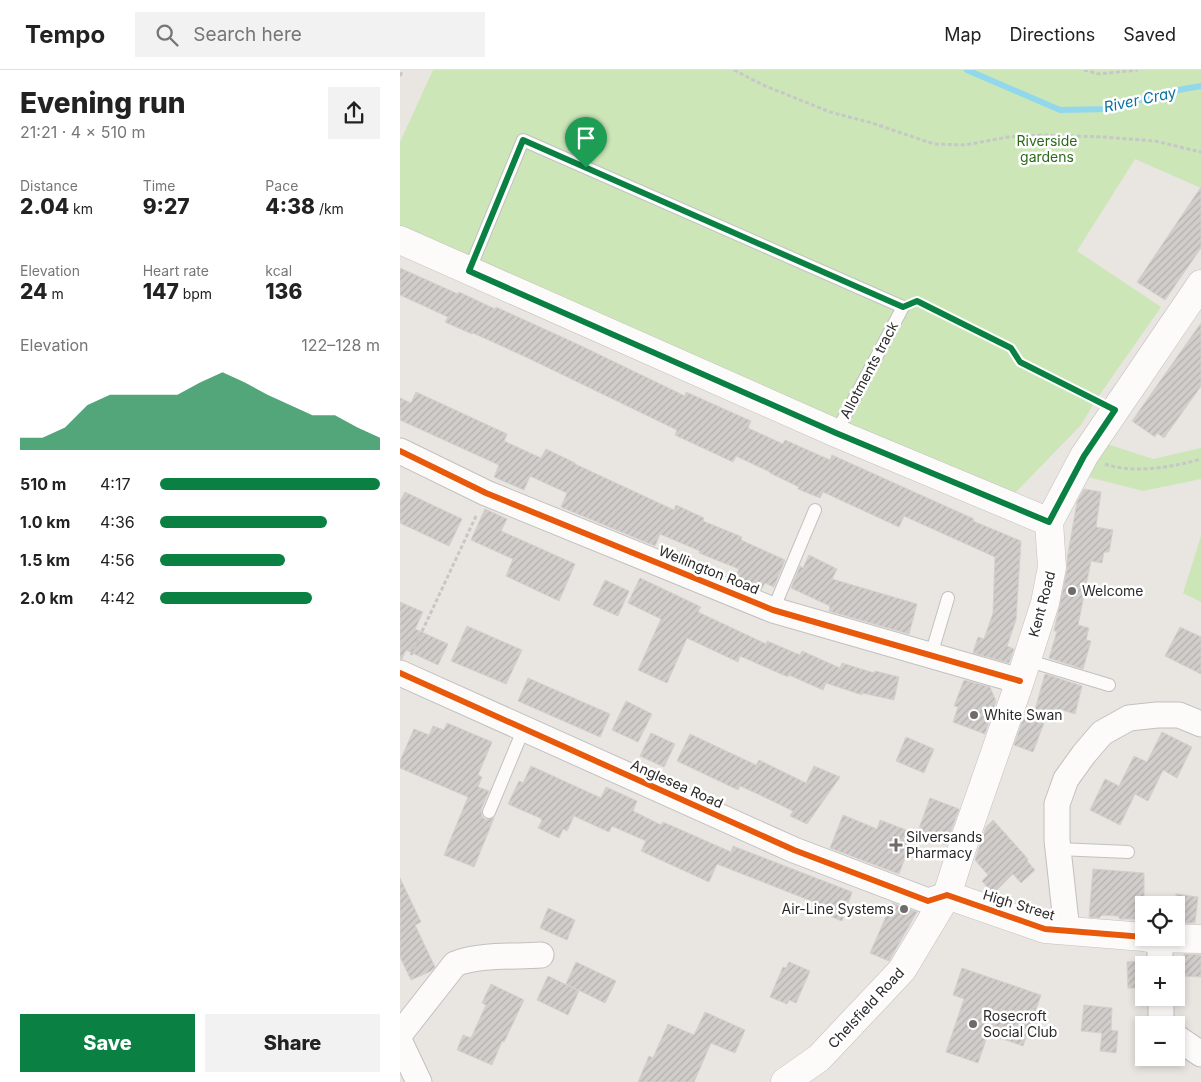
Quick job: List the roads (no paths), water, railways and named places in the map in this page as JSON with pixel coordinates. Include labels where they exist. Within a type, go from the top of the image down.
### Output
[{"type":"street","points":[[400,240],[836,433],[1049,522],[1084,456],[1201,284]]},
{"type":"street","name":"Wellington Road","points":[[400,451],[486,493],[774,610],[931,655],[1023,670]]},
{"type":"street","name":"Kent Road","points":[[948,895],[967,833],[1045,603],[1052,567],[1049,522]]},
{"type":"street","name":"Anglesea Road","points":[[401,673],[803,854],[928,901],[948,895]]},
{"type":"street","points":[[1067,931],[1058,849],[1057,804],[1066,779],[1102,732],[1129,718],[1179,715],[1201,724]]},
{"type":"street","name":"High Street","points":[[948,895],[1045,929],[1135,937]]},
{"type":"street","name":"Chelsfield Road","points":[[786,1082],[819,1058],[902,970],[948,895]]},
{"type":"street","name":"High Street","points":[[1185,939],[1201,939]]},
{"type":"street","points":[[400,1034],[455,964],[465,960],[480,958],[541,956]]},
{"type":"street","points":[[400,1042],[419,1082]]},
{"type":"street","points":[[1185,1043],[1201,1054]]},
{"type":"lane","name":"Allotments track","points":[[469,271],[523,140],[903,307],[836,433]]},
{"type":"lane","points":[[774,610],[815,510]]},
{"type":"lane","points":[[931,655],[948,598]]},
{"type":"lane","points":[[1023,670],[1108,685]]},
{"type":"lane","points":[[489,812],[524,728]]},
{"type":"lane","points":[[1058,849],[1128,852]]},
{"type":"waterway","name":"River Cray","points":[[967,70],[1060,110],[1108,109],[1167,92],[1201,86]]},
{"type":"place","name":"Welcome","points":[[1072,591]]},
{"type":"place","name":"White Swan","points":[[974,715]]},
{"type":"place","name":"Silversands Pharmacy","points":[[896,845]]},
{"type":"place","name":"Air-Line Systems","points":[[904,909]]},
{"type":"place","name":"Rosecroft Social Club","points":[[973,1024]]},
{"type":"park label","name":"Riverside gardens","points":[[1047,149]]}]
